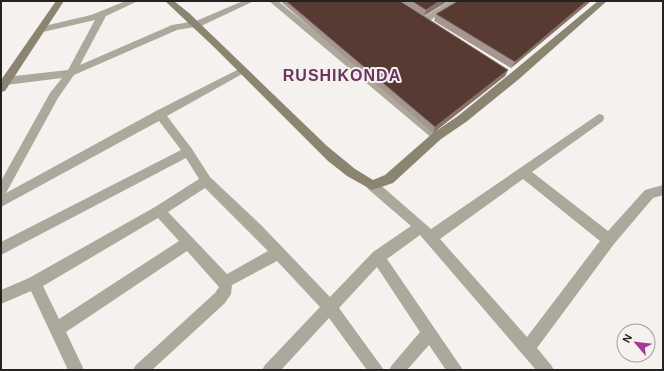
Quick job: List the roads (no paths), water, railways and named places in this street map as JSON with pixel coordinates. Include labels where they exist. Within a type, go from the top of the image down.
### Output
[{"type":"street","points":[[4,84],[60,1]]},
{"type":"street","points":[[42,28],[78,22],[134,1]]},
{"type":"street","points":[[169,1],[198,24],[241,70],[334,161],[357,178],[372,185],[421,227],[546,370]]},
{"type":"street","points":[[4,84],[71,74],[175,27],[198,24],[250,1]]},
{"type":"street","points":[[273,1],[437,136]]},
{"type":"street","points":[[426,20],[455,1]]},
{"type":"street","points":[[372,185],[389,179],[437,136],[462,120],[512,74],[603,1]]},
{"type":"street","points":[[1,191],[16,167],[54,96],[71,74],[102,14]]},
{"type":"street","points":[[1,202],[241,70]]},
{"type":"street","points":[[160,114],[188,152],[206,181],[329,306],[376,370]]},
{"type":"street","points":[[430,238],[599,118]]},
{"type":"street","points":[[1,249],[188,152]]},
{"type":"street","points":[[523,172],[608,240]]},
{"type":"street","points":[[1,297],[34,283],[159,211],[206,181]]},
{"type":"street","points":[[527,350],[608,240],[649,194],[663,190]]},
{"type":"street","points":[[141,370],[220,298],[226,289],[225,282],[159,211]]},
{"type":"street","points":[[270,370],[329,306],[378,257],[421,227]]},
{"type":"street","points":[[56,330],[189,242]]},
{"type":"street","points":[[225,282],[278,253]]},
{"type":"street","points":[[378,257],[428,333],[455,370]]},
{"type":"street","points":[[34,283],[76,370]]},
{"type":"street","points":[[397,370],[428,333]]},
{"type":"district","name":"RUSHIKONDA","points":[[342,75]]}]
